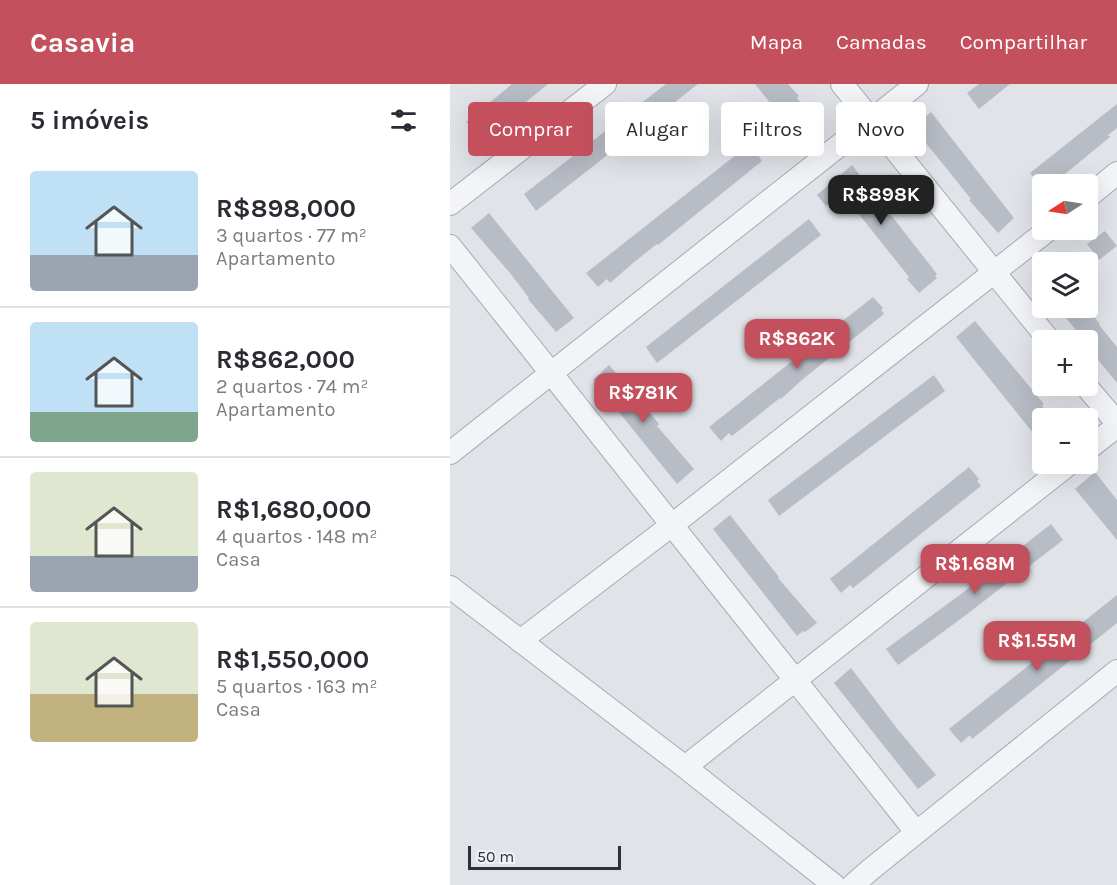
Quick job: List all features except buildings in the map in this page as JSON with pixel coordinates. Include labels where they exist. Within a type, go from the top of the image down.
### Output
[{"type":"street","points":[[450,204],[605,84]]},
{"type":"street","points":[[842,84],[856,102]]},
{"type":"street","points":[[894,102],[917,84]]},
{"type":"street","points":[[450,453],[836,148]]},
{"type":"street","points":[[900,156],[1041,330]]},
{"type":"street","points":[[1098,189],[1117,173]]},
{"type":"street","points":[[520,641],[1035,240]]},
{"type":"street","points":[[450,246],[916,832]]},
{"type":"street","points":[[1094,396],[1117,424],[1098,440]]},
{"type":"street","points":[[685,767],[1056,474]]},
{"type":"street","points":[[450,587],[685,767],[834,885]]},
{"type":"street","points":[[853,885],[1117,671]]}]
